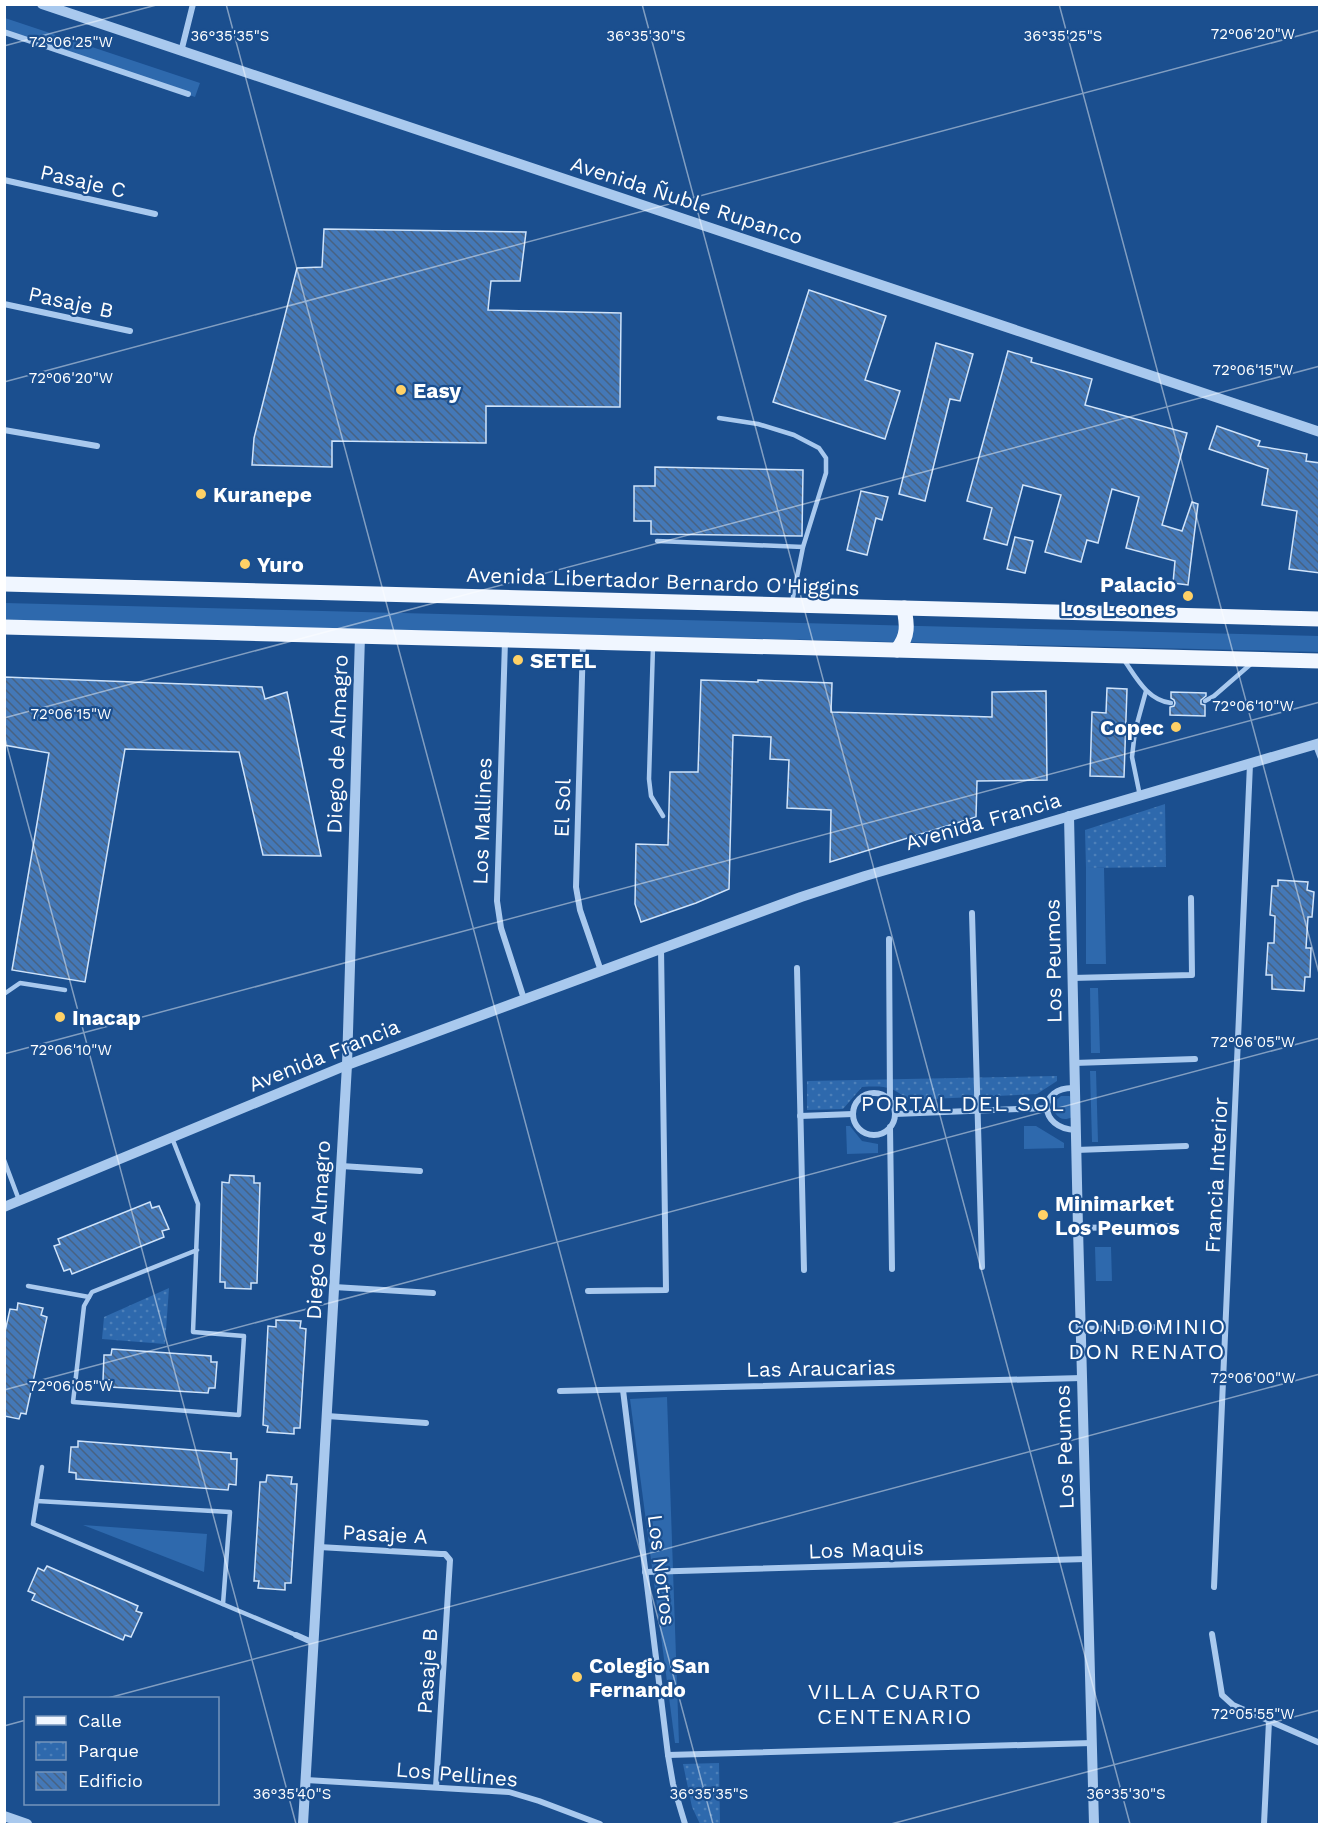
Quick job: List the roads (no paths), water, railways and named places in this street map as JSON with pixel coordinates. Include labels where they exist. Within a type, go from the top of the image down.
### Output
[{"type":"main road","name":"Avenida Libertador Bernardo O'Higgins","points":[[4,584],[1320,619]]},
{"type":"main road","points":[[897,650],[907,631],[904,608]]},
{"type":"main road","points":[[4,627],[1320,661]]},
{"type":"street","name":"Avenida Ñuble Rupanco","points":[[42,4],[1320,432]]},
{"type":"street","points":[[180,52],[193,4]]},
{"type":"street","points":[[4,32],[188,93]]},
{"type":"street","name":"Pasaje C","points":[[4,180],[155,214]]},
{"type":"street","name":"Pasaje B","points":[[4,304],[130,331]]},
{"type":"street","points":[[4,430],[97,446]]},
{"type":"street","name":"Diego de Almagro","points":[[303,1824],[347,1065],[360,636]]},
{"type":"street","name":"Los Mallines","points":[[505,640],[497,901],[501,928],[524,999]]},
{"type":"street","name":"El Sol","points":[[583,642],[576,887],[580,910],[601,971]]},
{"type":"street","name":"Avenida Francia","points":[[4,1207],[347,1065],[801,897],[865,876],[1317,744]]},
{"type":"street","name":"Francia Interior","points":[[1214,1587],[1250,764]]},
{"type":"street","name":"Los Peumos","points":[[1069,816],[1094,1824]]},
{"type":"street","points":[[1072,978],[1192,975],[1191,898]]},
{"type":"street","points":[[972,914],[982,1267]]},
{"type":"street","points":[[889,939],[890,1101],[895,1114],[890,1127],[892,1269]]},
{"type":"street","points":[[588,1291],[666,1290],[661,948]]},
{"type":"street","points":[[797,968],[804,1270]]},
{"type":"street","points":[[1074,1063],[1195,1059]]},
{"type":"street","points":[[1075,1088],[1057,1092],[1049,1098],[1046,1108],[1049,1118],[1058,1126],[1076,1130]]},
{"type":"street","points":[[890,1101],[879,1094],[867,1094],[857,1102],[853,1114],[857,1126],[867,1134],[880,1134],[890,1127]]},
{"type":"street","points":[[895,1114],[1046,1108]]},
{"type":"street","points":[[800,1116],[853,1114]]},
{"type":"street","points":[[1076,1150],[1186,1146]]},
{"type":"street","points":[[341,1166],[420,1171]]},
{"type":"street","points":[[1078,1228],[1173,1226]]},
{"type":"street","points":[[334,1287],[433,1293]]},
{"type":"street","points":[[1080,1329],[1165,1327]]},
{"type":"street","name":"Las Araucarias","points":[[560,1391],[1082,1378]]},
{"type":"street","name":"Los Notros","points":[[623,1390],[668,1755],[673,1784],[686,1824]]},
{"type":"street","points":[[327,1416],[426,1423]]},
{"type":"street","name":"Pasaje A","points":[[319,1547],[441,1554],[448,1557]]},
{"type":"street","name":"Pasaje B","points":[[436,1787],[450,1564],[448,1557]]},
{"type":"street","name":"Los Maquis","points":[[645,1572],[1087,1559]]},
{"type":"street","points":[[1212,1634],[1222,1695],[1233,1705],[1320,1743]]},
{"type":"street","points":[[296,1635],[314,1643]]},
{"type":"street","points":[[1264,1824],[1269,1721]]},
{"type":"street","points":[[668,1755],[1092,1743]]},
{"type":"street","name":"Los Pellines","points":[[306,1780],[509,1792],[600,1824]]},
{"type":"street","points":[[4,1816],[27,1824]]},
{"type":"lane","points":[[719,418],[758,424],[794,435],[819,448],[826,458],[826,472],[803,547],[792,605]]},
{"type":"lane","points":[[657,541],[803,547]]},
{"type":"lane","points":[[653,644],[649,779],[651,796],[663,816]]},
{"type":"lane","points":[[1120,656],[1146,691],[1155,699],[1171,703]]},
{"type":"lane","points":[[1206,701],[1256,659]]},
{"type":"lane","points":[[1140,796],[1132,757],[1135,731],[1146,691]]},
{"type":"lane","points":[[1317,744],[1320,758]]},
{"type":"lane","points":[[4,994],[20,983],[65,990]]},
{"type":"lane","points":[[172,1138],[198,1204],[197,1250],[193,1332],[244,1336],[239,1415],[73,1402],[84,1306],[92,1292],[197,1250]]},
{"type":"lane","points":[[4,1160],[19,1201]]},
{"type":"lane","points":[[28,1286],[89,1297]]},
{"type":"lane","points":[[42,1467],[33,1524],[296,1635]]},
{"type":"lane","points":[[37,1501],[230,1512],[224,1604]]},
{"type":"place","name":"Easy","points":[[401,390]]},
{"type":"place","name":"Kuranepe","points":[[201,494]]},
{"type":"place","name":"Yuro","points":[[245,564]]},
{"type":"place","name":"Palacio Los Leones","points":[[1188,596]]},
{"type":"place","name":"SETEL","points":[[518,660]]},
{"type":"place","name":"Copec","points":[[1176,727]]},
{"type":"place","name":"Inacap","points":[[60,1017]]},
{"type":"place","name":"Minimarket Los Peumos","points":[[1043,1215]]},
{"type":"place","name":"Colegio San Fernando","points":[[577,1677]]},
{"type":"district","name":"PORTAL DEL SOL","points":[[963,1103]]},
{"type":"district","name":"CONDOMINIO DON RENATO","points":[[1147,1338]]},
{"type":"district","name":"VILLA CUARTO CENTENARIO","points":[[895,1704]]}]
